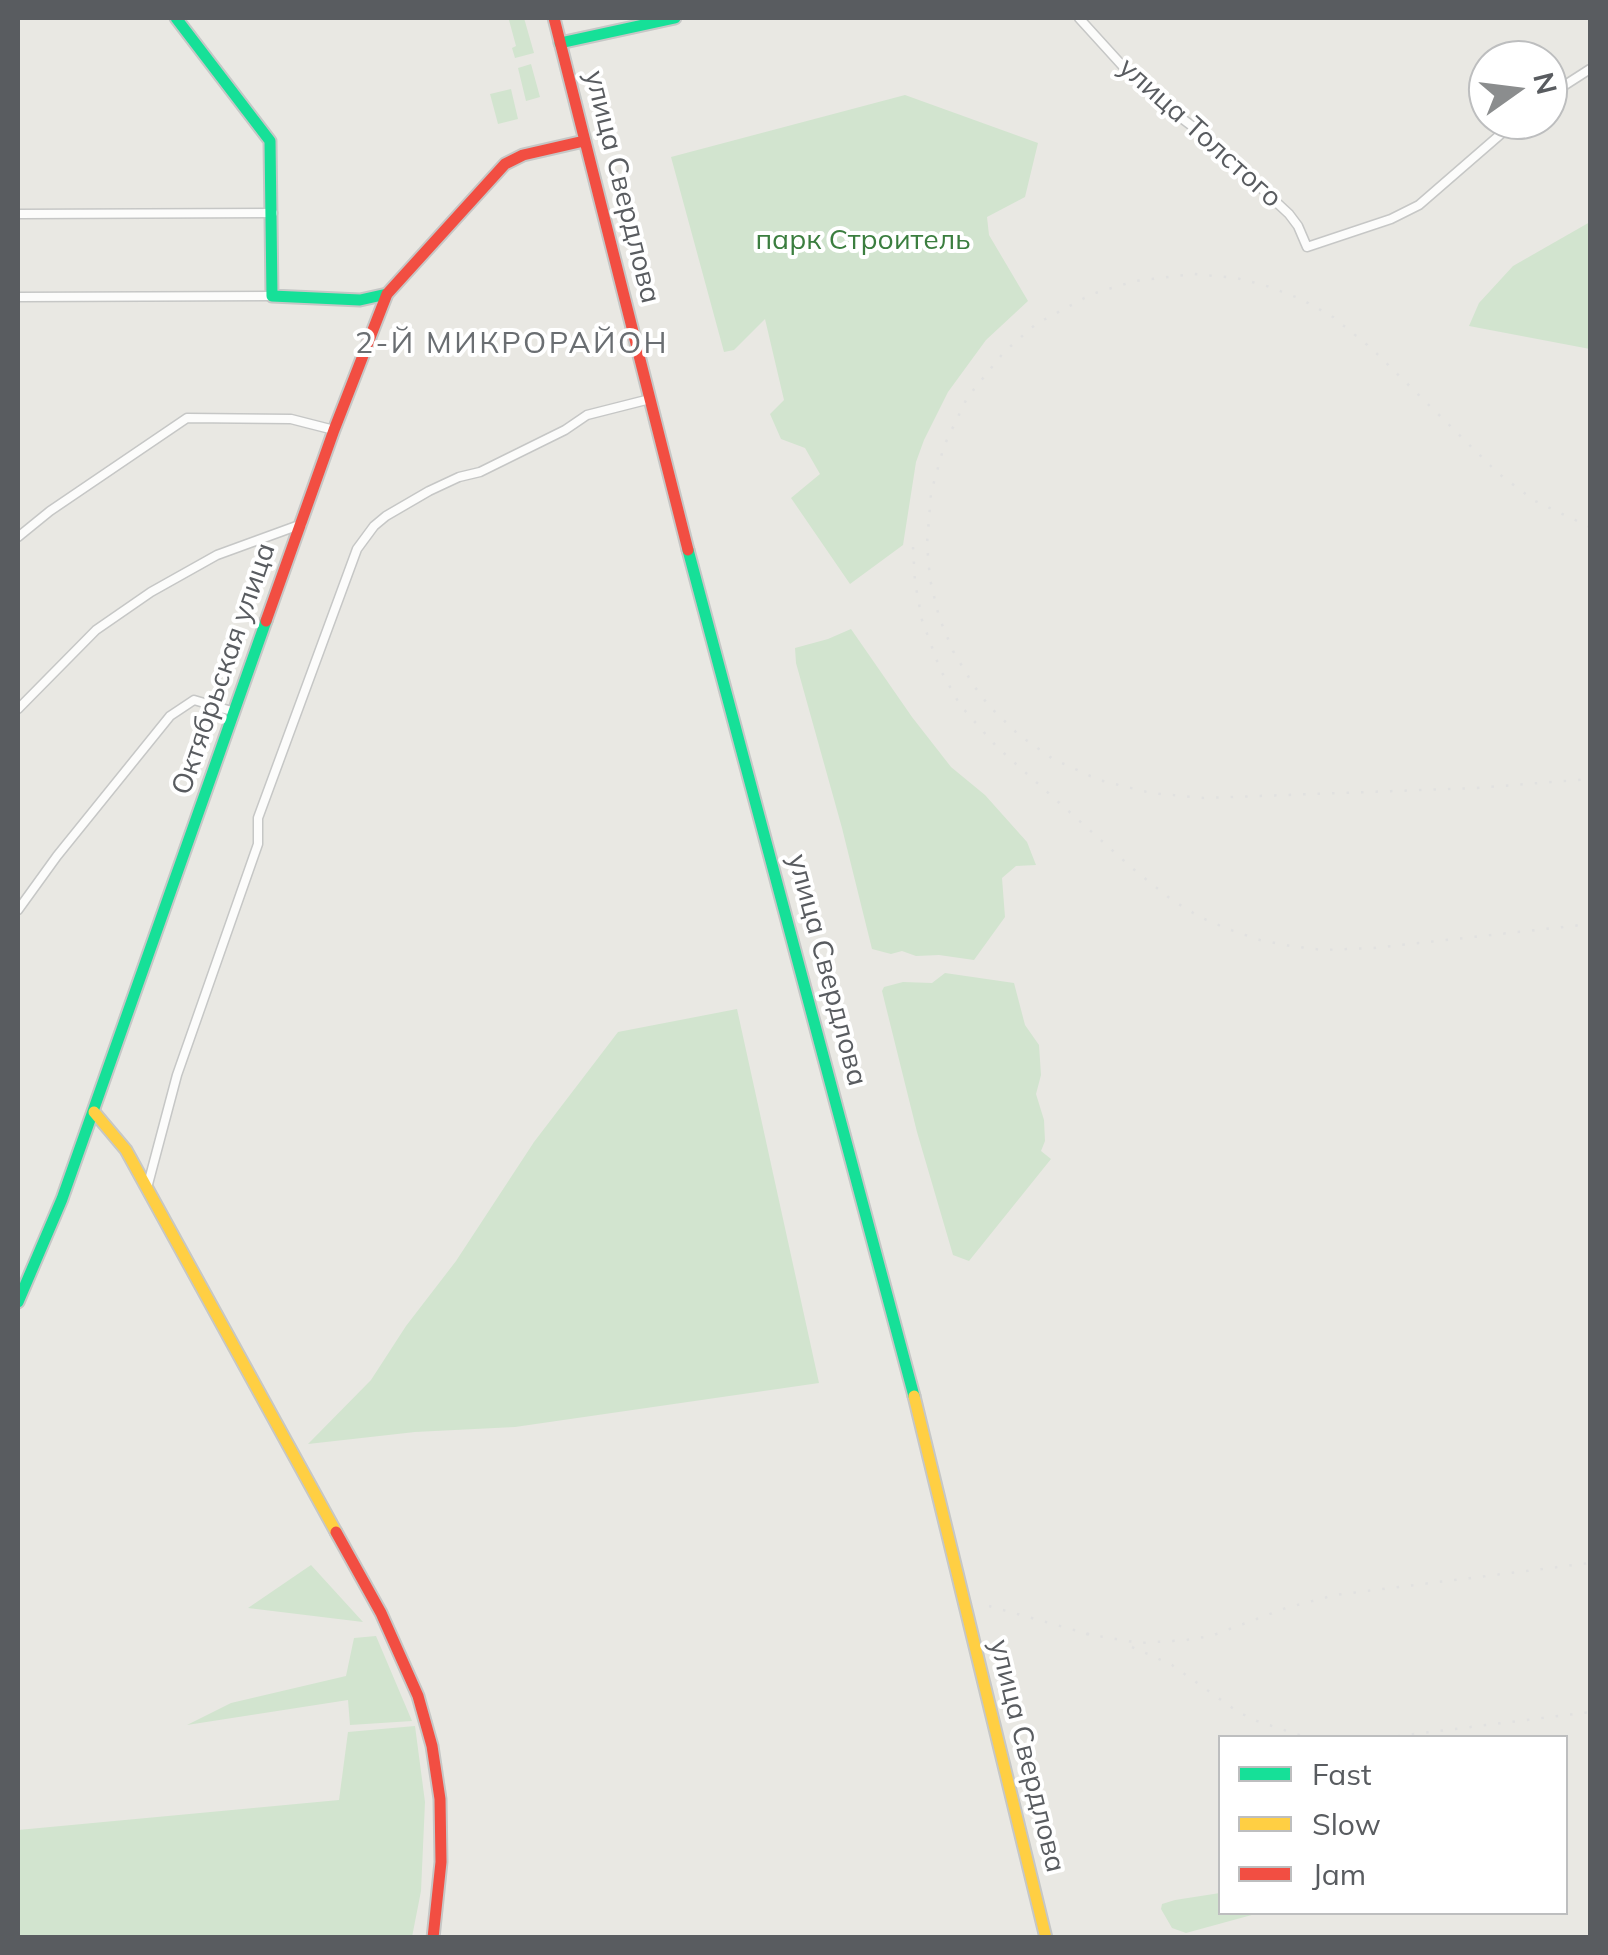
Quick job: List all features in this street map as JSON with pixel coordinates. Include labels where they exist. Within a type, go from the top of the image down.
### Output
[{"type":"street","points":[[176,18],[270,141],[272,296]]},
{"type":"street","name":"улица Свердлова","points":[[554,18],[650,399],[919,1416],[1046,1938]]},
{"type":"street","points":[[560,42],[675,18]]},
{"type":"street","name":"улица Толстого","points":[[1082,18],[1156,99],[1204,135],[1289,214],[1307,247],[1391,219],[1419,204],[1494,140]]},
{"type":"street","points":[[1568,81],[1590,69]]},
{"type":"street","name":"Октябрьская улица","points":[[18,1302],[94,1112],[334,430],[388,294],[505,164],[584,141]]},
{"type":"street","points":[[18,214],[273,213]]},
{"type":"street","points":[[18,298],[272,296],[360,300],[388,294]]},
{"type":"street","points":[[147,1188],[177,1075],[258,844],[258,818],[357,549],[386,516],[429,491],[480,472],[587,415],[650,399]]},
{"type":"street","points":[[18,537],[187,418],[291,419],[334,430]]},
{"type":"street","points":[[18,708],[96,630],[152,592],[217,555],[302,524]]},
{"type":"street","points":[[18,910],[170,716],[194,700],[235,712]]},
{"type":"street","points":[[94,1112],[126,1150],[382,1613],[418,1696],[432,1746],[440,1798],[441,1862],[433,1938]]},
{"type":"green space","points":[[524,18],[534,53],[515,58],[509,20]]},
{"type":"green space","points":[[531,64],[540,97],[526,101],[518,68]]},
{"type":"green space","points":[[511,89],[518,119],[498,124],[490,94]]},
{"type":"green space","name":"парк Строитель","points":[[905,95],[1038,143],[1025,197],[987,217],[989,235],[1028,301],[986,340],[948,392],[916,462],[903,545],[850,584],[791,498],[820,474],[805,448],[781,439],[770,414],[784,400],[765,319],[734,350],[724,352],[671,157]]},
{"type":"green space","points":[[1590,222],[1590,349],[1469,326],[1479,303],[1513,266]]},
{"type":"green space","points":[[851,629],[951,767],[985,795],[1027,842],[1036,865],[1016,866],[1002,878],[1005,917],[974,960],[872,949],[795,648]]},
{"type":"green space","points":[[945,973],[1014,983],[1025,1025],[1039,1045],[1041,1075],[1036,1094],[1045,1141],[1041,1151],[1051,1159],[969,1261],[953,1255],[882,991],[903,982],[932,983]]},
{"type":"green space","points":[[737,1009],[819,1383],[515,1427],[415,1432],[308,1444],[371,1380],[534,1142],[618,1032]]},
{"type":"green space","points":[[311,1565],[363,1622],[248,1608]]},
{"type":"green space","points":[[376,1636],[412,1721],[350,1725],[348,1700],[187,1725],[231,1703],[346,1676],[354,1638]]},
{"type":"green space","points":[[415,1726],[425,1802],[421,1891],[412,1937],[18,1937],[18,1830],[339,1800],[348,1732]]},
{"type":"green space","points":[[1218,1893],[1218,1915],[1252,1915],[1186,1933],[1172,1928],[1161,1909],[1162,1904]]},
{"type":"railway","points":[[1590,527],[1535,501],[1499,474],[1371,348],[1333,317],[1264,285],[1194,274],[1135,281],[1092,294],[1036,324],[1004,352],[967,398],[944,446],[931,493],[927,544],[939,617],[974,686],[1019,735],[1053,759],[1099,780],[1151,793],[1204,798],[1476,788],[1590,779]]},
{"type":"railway","points":[[913,547],[922,620],[940,669],[960,705],[997,747],[1132,868],[1200,917],[1260,940],[1323,950],[1590,924]]},
{"type":"railway","points":[[1086,1634],[1140,1643],[1186,1640],[1211,1636],[1286,1608],[1335,1595],[1590,1563]]},
{"type":"railway","points":[[989,1606],[1099,1637]]},
{"type":"railway","points":[[1132,1647],[1172,1665],[1238,1712],[1299,1735]]},
{"type":"railway","points":[[1407,1735],[1590,1712]]},
{"type":"traffic: fast","points":[[176,18],[270,141],[272,296],[360,300],[387,294]]},
{"type":"traffic: fast","points":[[560,43],[675,18]]},
{"type":"traffic: fast","points":[[688,550],[914,1396]]},
{"type":"traffic: fast","points":[[18,1302],[62,1199],[266,621]]},
{"type":"traffic: slow","points":[[94,1112],[126,1150],[336,1532]]},
{"type":"traffic: slow","points":[[914,1396],[1046,1938]]},
{"type":"traffic: jam","points":[[554,18],[688,550]]},
{"type":"traffic: jam","points":[[266,621],[387,294],[505,164],[523,155],[584,141]]},
{"type":"traffic: jam","points":[[336,1532],[381,1613],[418,1696],[432,1746],[440,1799],[441,1862],[433,1938]]},
{"type":"district","name":"2-Й МИКРОРАЙОН","points":[[512,344]]}]
